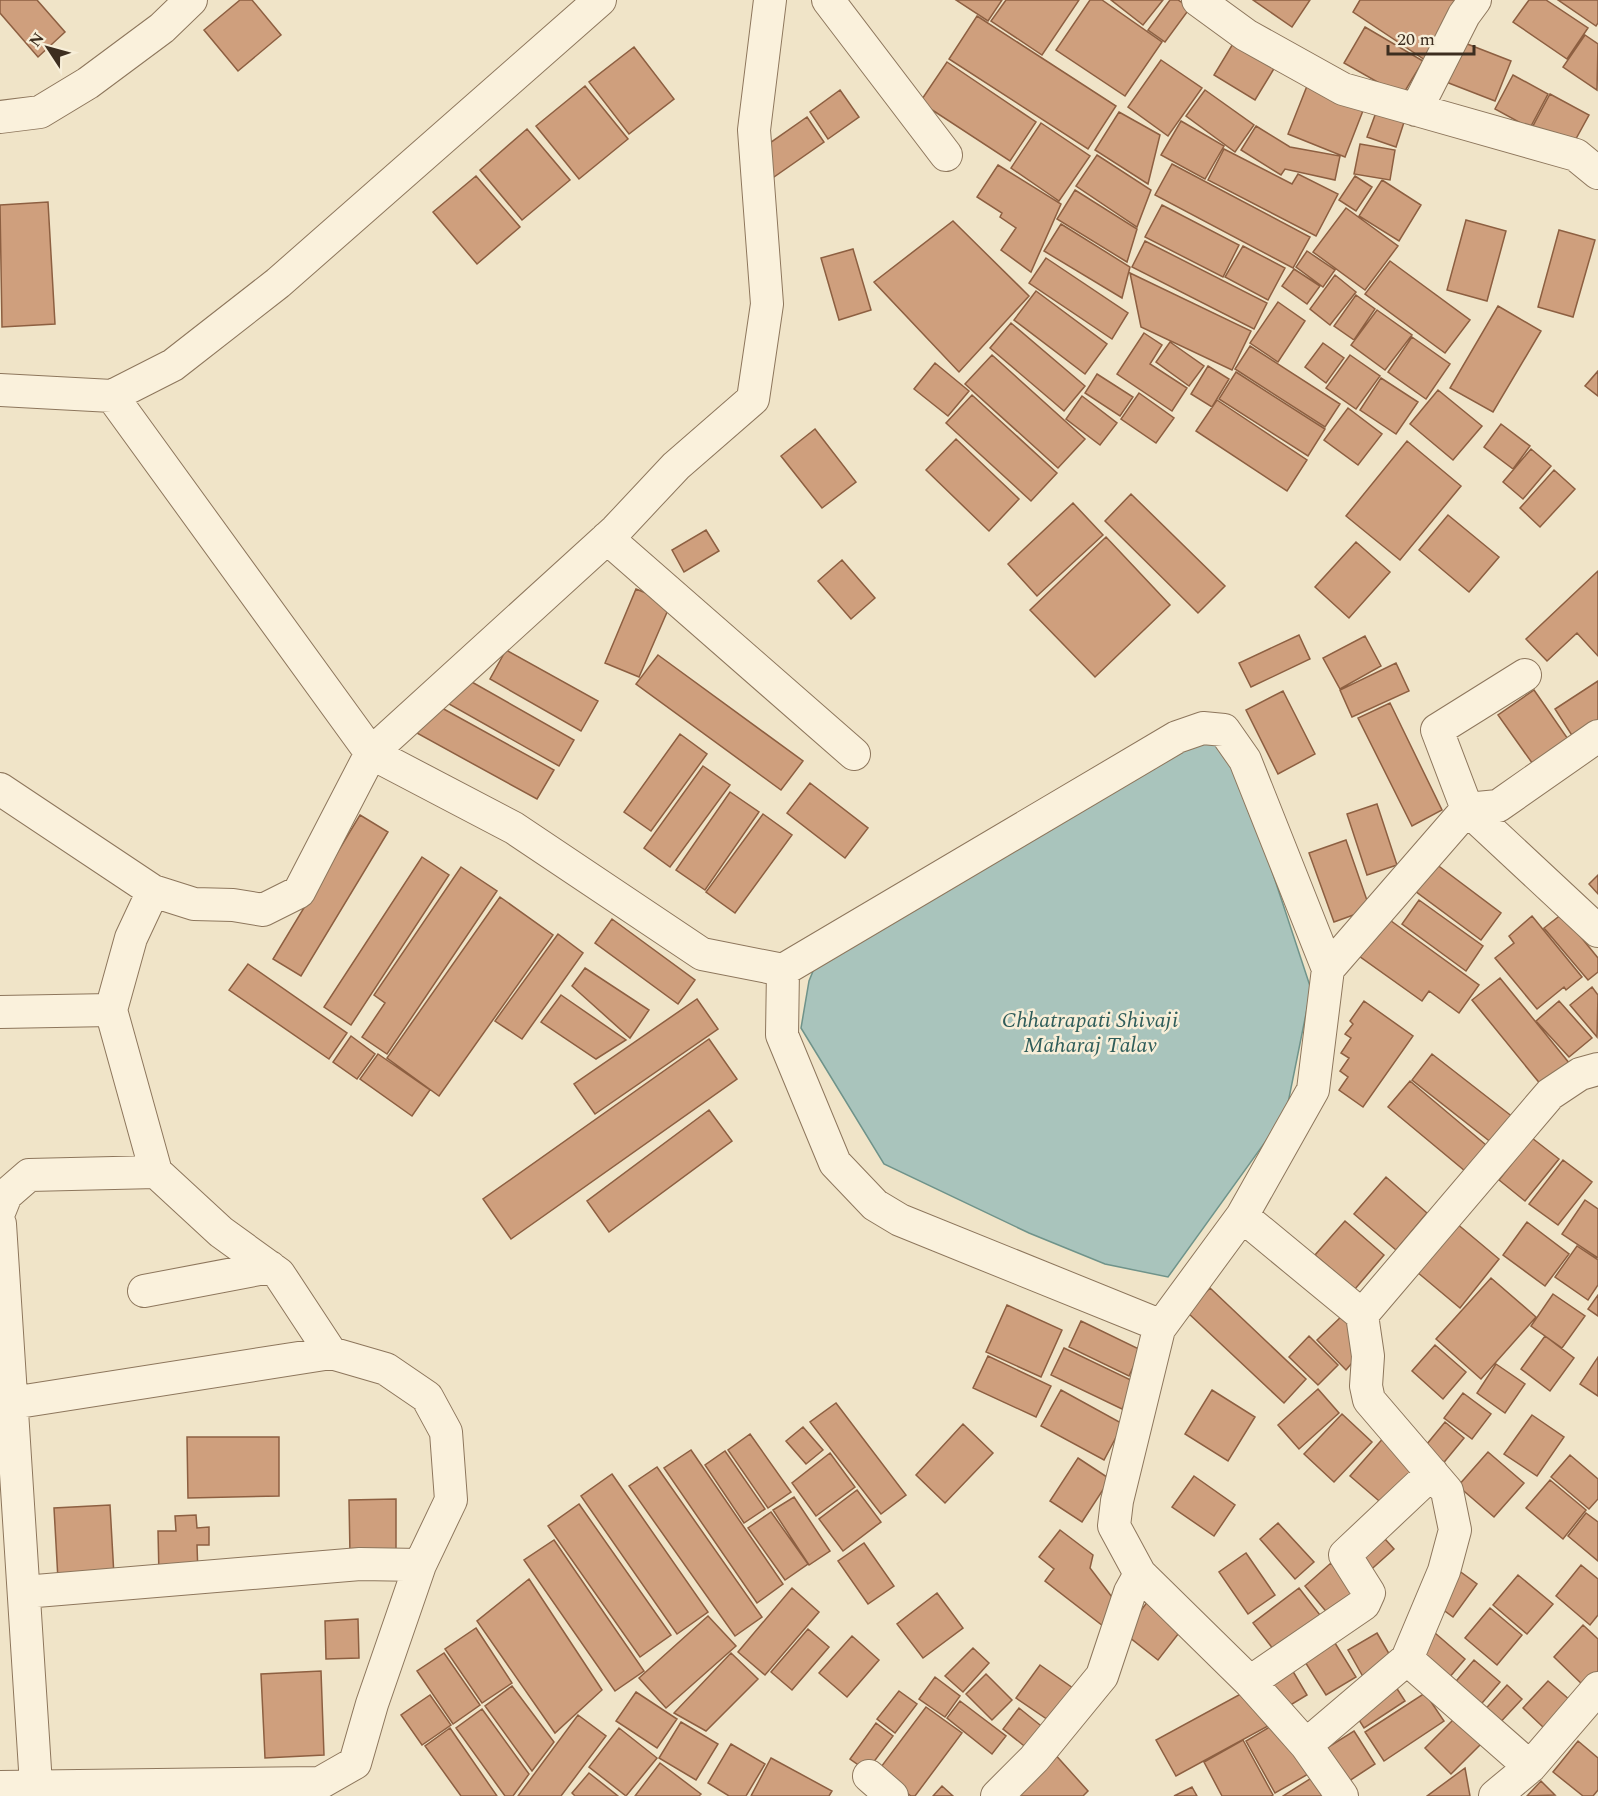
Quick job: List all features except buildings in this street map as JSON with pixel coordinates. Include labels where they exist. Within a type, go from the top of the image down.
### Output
[{"type":"street","points":[[0,390],[112,396],[173,365],[278,283],[600,0]]},
{"type":"street","points":[[0,789],[153,891],[194,904],[234,905],[263,910],[299,892],[371,753],[607,538],[676,466],[753,399],[767,304],[754,130],[770,0]]},
{"type":"street","points":[[828,0],[946,155]]},
{"type":"street","points":[[1198,0],[1246,35],[1343,89],[1576,155],[1598,173]]},
{"type":"street","points":[[1416,111],[1464,15],[1475,0]]},
{"type":"street","points":[[0,117],[40,112],[88,83],[162,28],[181,3]]},
{"type":"street","points":[[112,396],[371,753],[514,828],[702,954],[783,970],[1177,737],[1203,729],[1224,730],[1245,760],[1328,969],[1313,1090],[1242,1216],[1159,1329],[1117,1501],[1114,1526],[1140,1574],[1251,1682],[1306,1745],[1342,1796]]},
{"type":"street","points":[[607,538],[854,754]]},
{"type":"street","points":[[1525,675],[1437,730],[1467,809],[1598,931]]},
{"type":"street","points":[[1328,969],[1467,809],[1498,806],[1598,736]]},
{"type":"street","points":[[153,891],[131,938],[111,1010],[156,1172],[221,1232],[279,1274],[331,1353]]},
{"type":"street","points":[[783,970],[782,1035],[835,1163],[875,1205],[900,1220],[1152,1322],[1159,1329]]},
{"type":"street","points":[[0,1012],[111,1010]]},
{"type":"street","points":[[1362,1315],[1550,1094],[1580,1074],[1598,1069]]},
{"type":"street","points":[[0,1210],[6,1195],[29,1175],[156,1172]]},
{"type":"street","points":[[1242,1216],[1362,1315],[1368,1356],[1366,1386],[1369,1400],[1447,1491],[1455,1530],[1444,1571],[1407,1659],[1306,1745]]},
{"type":"street","points":[[0,1224],[36,1785]]},
{"type":"street","points":[[144,1291],[270,1267]]},
{"type":"street","points":[[0,1787],[320,1783],[355,1763],[372,1704],[420,1565],[451,1500],[446,1432],[427,1397],[386,1369],[331,1353],[12,1403]]},
{"type":"street","points":[[1251,1682],[1364,1604],[1369,1593],[1345,1554],[1432,1473]]},
{"type":"street","points":[[24,1592],[360,1564],[420,1565]]},
{"type":"street","points":[[997,1796],[1034,1759],[1102,1676],[1130,1592],[1140,1574]]},
{"type":"street","points":[[1407,1659],[1530,1767]]},
{"type":"street","points":[[1495,1796],[1530,1767],[1598,1688]]},
{"type":"street","points":[[869,1776],[892,1796]]},
{"type":"water","name":"Chhatrapati Shivaji Maharaj Talav","points":[[1220,740],[1233,753],[1311,989],[1286,1113],[1168,1277],[1105,1264],[1029,1233],[884,1164],[801,1028],[809,981],[820,954],[1198,742]]}]
